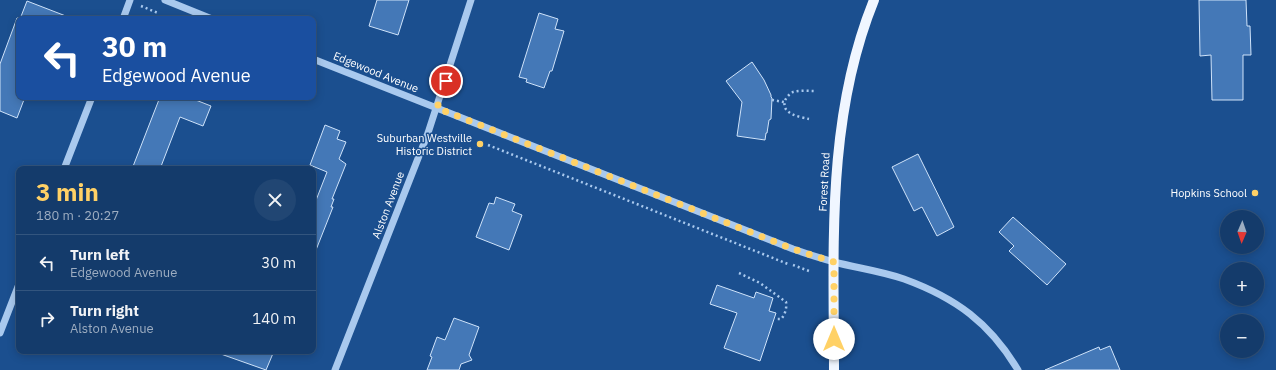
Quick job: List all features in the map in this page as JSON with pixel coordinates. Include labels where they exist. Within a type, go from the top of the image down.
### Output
[{"type":"main road","name":"Forest Road","points":[[834,370],[834,262],[837,153],[853,63],[859,40],[874,0]]},
{"type":"street","points":[[164,0],[204,16]]},
{"type":"street","name":"Alston Avenue","points":[[335,370],[437,108],[472,0]]},
{"type":"street","points":[[124,16],[130,1]]},
{"type":"street","name":"Edgewood Avenue","points":[[316,60],[793,249],[834,262],[904,279],[938,293],[960,306],[993,334],[1018,370]]},
{"type":"street","points":[[65,166],[91,100]]},
{"type":"street","points":[[0,333],[16,292]]},
{"type":"path","points":[[130,1],[159,13]]},
{"type":"path","points":[[809,119],[793,115],[786,109],[784,102],[787,96],[792,93],[815,90]]},
{"type":"path","points":[[772,100],[784,102]]},
{"type":"path","points":[[483,143],[754,251],[809,271]]},
{"type":"path","points":[[739,273],[760,283],[786,302],[787,306],[783,317],[781,320],[777,319]]},
{"type":"building","points":[[377,0],[409,0],[398,35],[369,26]]},
{"type":"building","points":[[1199,0],[1246,0],[1247,26],[1250,26],[1251,55],[1243,55],[1243,100],[1212,100],[1211,55],[1200,56]]},
{"type":"building","points":[[27,1],[66,16],[21,16]]},
{"type":"building","points":[[539,13],[558,19],[555,29],[564,31],[552,71],[550,71],[544,88],[526,82],[527,79],[519,77]]},
{"type":"building","points":[[16,21],[16,100],[24,100],[17,118],[0,111],[0,64]]},
{"type":"building","points":[[752,62],[764,80],[772,98],[771,119],[769,120],[765,140],[737,136],[742,102],[726,81]]},
{"type":"building","points":[[159,100],[196,100],[211,106],[203,126],[180,117],[161,166],[133,166]]},
{"type":"building","points":[[325,125],[340,131],[337,139],[346,142],[339,159],[346,164],[332,199],[334,199],[331,207],[333,207],[316,250],[316,200],[327,172],[316,167],[316,166],[310,165]]},
{"type":"building","points":[[918,154],[954,227],[937,236],[922,207],[914,211],[892,167]]},
{"type":"building","points":[[496,197],[515,204],[512,211],[522,215],[509,250],[476,237],[489,203],[494,204]]},
{"type":"building","points":[[1013,217],[1066,264],[1047,285],[1009,251],[1014,246],[999,232]]},
{"type":"building","points":[[717,285],[754,298],[756,292],[773,298],[769,311],[776,313],[760,361],[724,348],[737,313],[710,304]]},
{"type":"building","points":[[454,318],[479,327],[469,355],[472,360],[461,364],[459,370],[427,370],[437,337],[445,340]]},
{"type":"building","points":[[1110,346],[1120,370],[1045,370],[1099,347],[1100,350]]},
{"type":"building","points":[[221,354],[273,354],[266,370]]},
{"type":"place","name":"Suburban Westville Historic District","points":[[480,144]]},
{"type":"place","name":"Hopkins School","points":[[1255,193]]},
{"type":"route","points":[[446,81],[437,108],[600,174],[793,249],[834,262],[834,339]]}]
